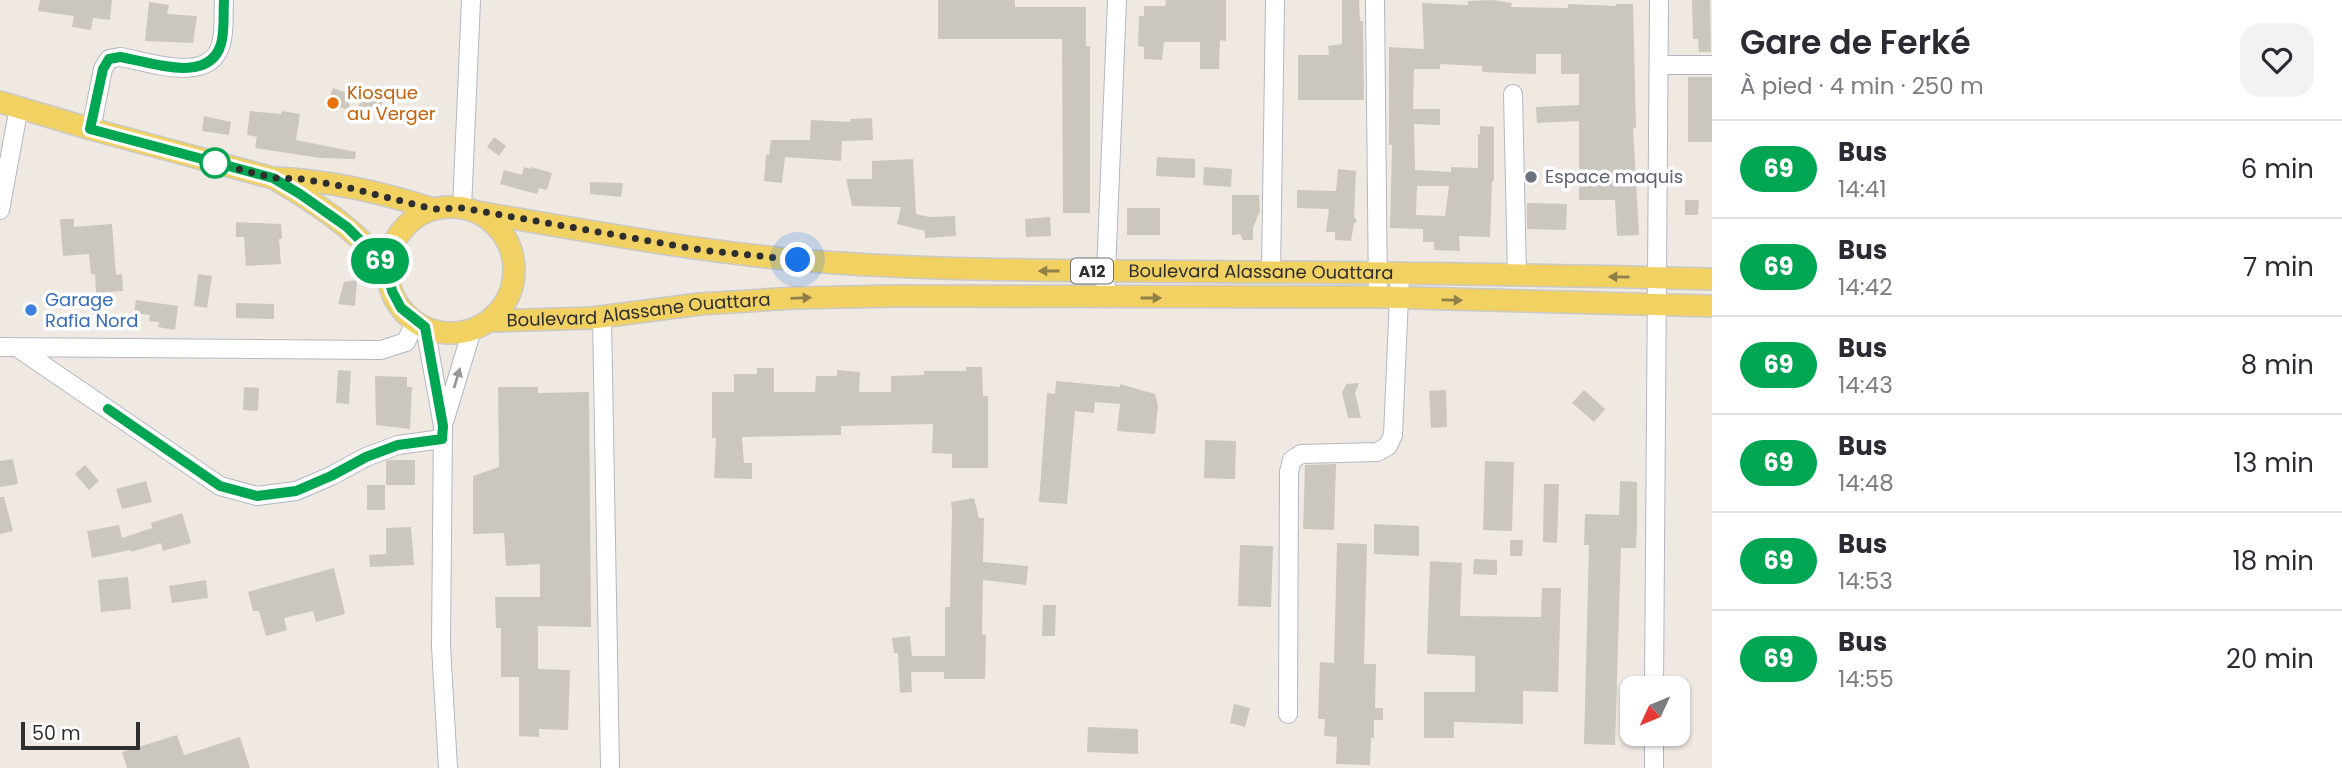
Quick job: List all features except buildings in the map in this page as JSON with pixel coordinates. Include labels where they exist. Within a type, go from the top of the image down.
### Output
[{"type":"main road","points":[[9,105],[273,178],[302,179],[342,186],[433,209],[470,210],[498,227],[511,250],[514,276],[506,301],[480,325],[448,333],[420,324],[401,308],[392,291],[388,272],[391,250],[402,230],[419,215],[433,209]]},
{"type":"main road","points":[[273,178],[347,227],[388,272]]},
{"type":"main road","name":"Boulevard Alassane Ouattara","points":[[470,210],[701,250],[798,260],[939,268],[1712,279]]},
{"type":"main road","name":"Boulevard Alassane Ouattara","points":[[480,325],[602,316],[700,304],[795,298],[895,296],[1378,297],[1712,306]]},
{"type":"street","points":[[90,129],[103,69],[109,59],[120,57],[187,69],[203,67],[215,57],[222,42],[224,0]]},
{"type":"street","points":[[470,210],[471,0]]},
{"type":"street","points":[[1105,298],[1117,0]]},
{"type":"street","points":[[1271,271],[1275,0]]},
{"type":"street","points":[[1375,0],[1378,297]]},
{"type":"street","points":[[1654,676],[1659,0]]},
{"type":"street","points":[[1660,65],[1712,65]]},
{"type":"street","points":[[1513,94],[1517,275]]},
{"type":"street","points":[[0,210],[9,105]]},
{"type":"street","points":[[1288,714],[1289,472],[1292,460],[1301,454],[1377,452],[1388,446],[1393,435],[1400,273]]},
{"type":"street","points":[[602,316],[610,768]]},
{"type":"street","points":[[9,347],[381,350],[406,342],[420,324]]},
{"type":"street","points":[[420,324],[442,433],[441,646],[448,768]]},
{"type":"street","points":[[442,433],[480,325]]},
{"type":"street","points":[[9,347],[220,486],[257,496],[296,491],[366,457],[442,433]]},
{"type":"street","points":[[1654,746],[1654,768]]},
{"type":"bus line","name":"69","points":[[108,409],[220,486],[257,496],[296,491],[366,457],[398,445],[442,439],[443,426],[425,327],[415,322],[401,308],[392,291],[388,272],[347,227],[273,178],[90,129],[103,69],[109,59],[120,57],[187,69],[203,67],[215,57],[222,42],[224,0]]},
{"type":"place","name":"Kiosque au Verger","points":[[333,103]]},
{"type":"place","name":"Espace maquis","points":[[1531,177]]},
{"type":"place","name":"Garage Rafia Nord","points":[[31,310]]},
{"type":"route","points":[[215,163],[273,178],[302,179],[342,186],[433,209],[462,208],[701,250],[798,260]]}]
